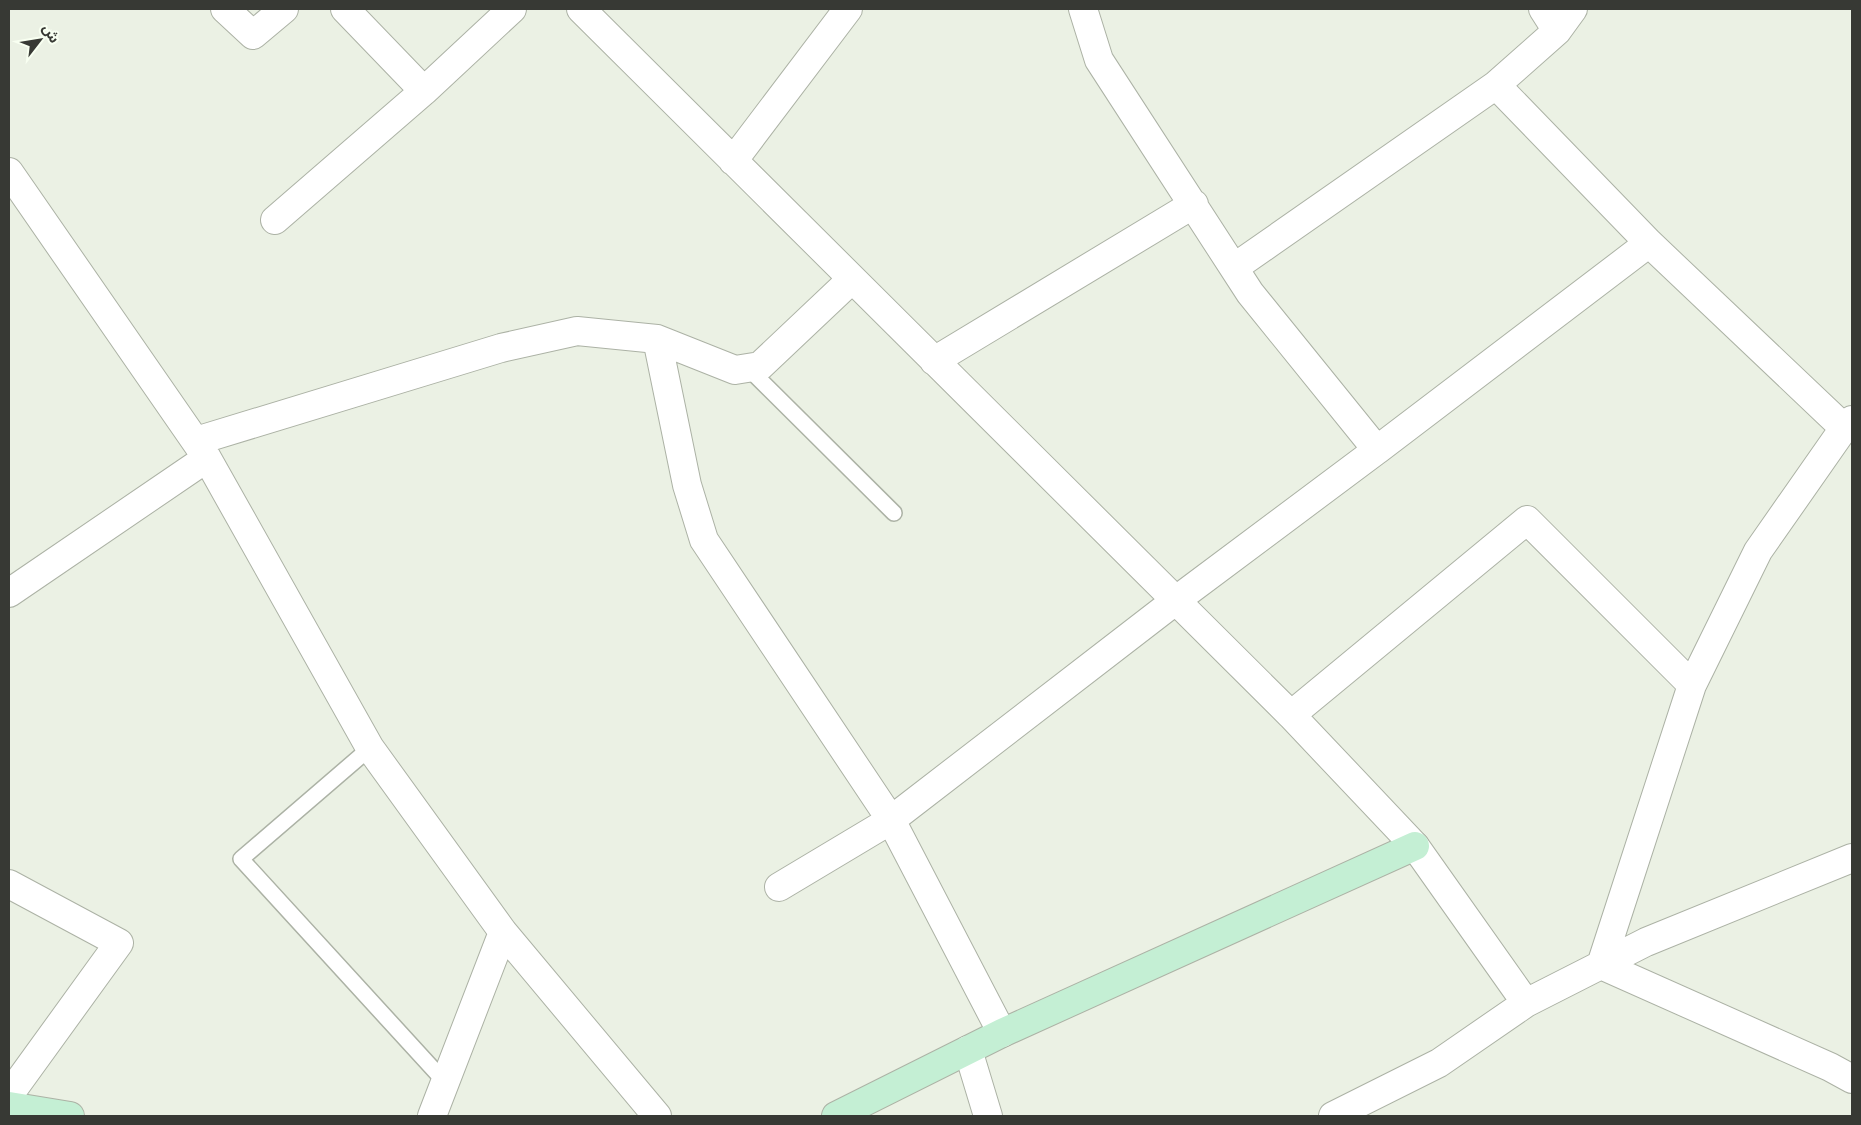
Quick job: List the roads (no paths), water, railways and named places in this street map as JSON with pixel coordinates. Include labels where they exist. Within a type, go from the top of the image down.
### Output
[{"type":"main road","points":[[836,1116],[1002,1033],[1415,846]]},
{"type":"main road","points":[[9,1106],[70,1116]]},
{"type":"street","points":[[225,9],[253,35],[284,9]]},
{"type":"street","points":[[345,9],[424,91]]},
{"type":"street","points":[[275,220],[424,91],[512,9]]},
{"type":"street","points":[[581,9],[851,280],[1291,715],[1415,846],[1526,1003]]},
{"type":"street","points":[[733,161],[848,9]]},
{"type":"street","points":[[1083,9],[1099,60],[1235,267],[1250,293],[1377,450]]},
{"type":"street","points":[[1235,267],[1496,85],[1550,20],[1573,9]]},
{"type":"street","points":[[1496,85],[1649,243],[1848,424],[1758,551],[1692,685],[1601,965]]},
{"type":"street","points":[[9,172],[201,449],[370,748],[503,932],[657,1116]]},
{"type":"street","points":[[934,361],[1194,204]]},
{"type":"street","points":[[779,888],[891,820],[1175,601],[1649,243]]},
{"type":"street","points":[[9,593],[201,449],[501,348],[578,331],[657,339],[734,370],[760,366],[851,280]]},
{"type":"street","points":[[657,339],[687,485],[704,540],[891,820],[1002,1033]]},
{"type":"street","points":[[1291,715],[1527,520],[1692,685]]},
{"type":"street","points":[[1333,1116],[1439,1063],[1526,1003],[1646,942],[1852,858]]},
{"type":"street","points":[[9,884],[119,942],[9,1095]]},
{"type":"street","points":[[432,1116],[503,932]]},
{"type":"street","points":[[1601,965],[1821,1063],[1852,1079]]},
{"type":"street","points":[[968,1050],[988,1116]]},
{"type":"lane","points":[[748,368],[894,513]]},
{"type":"lane","points":[[370,748],[241,859],[445,1082]]}]
